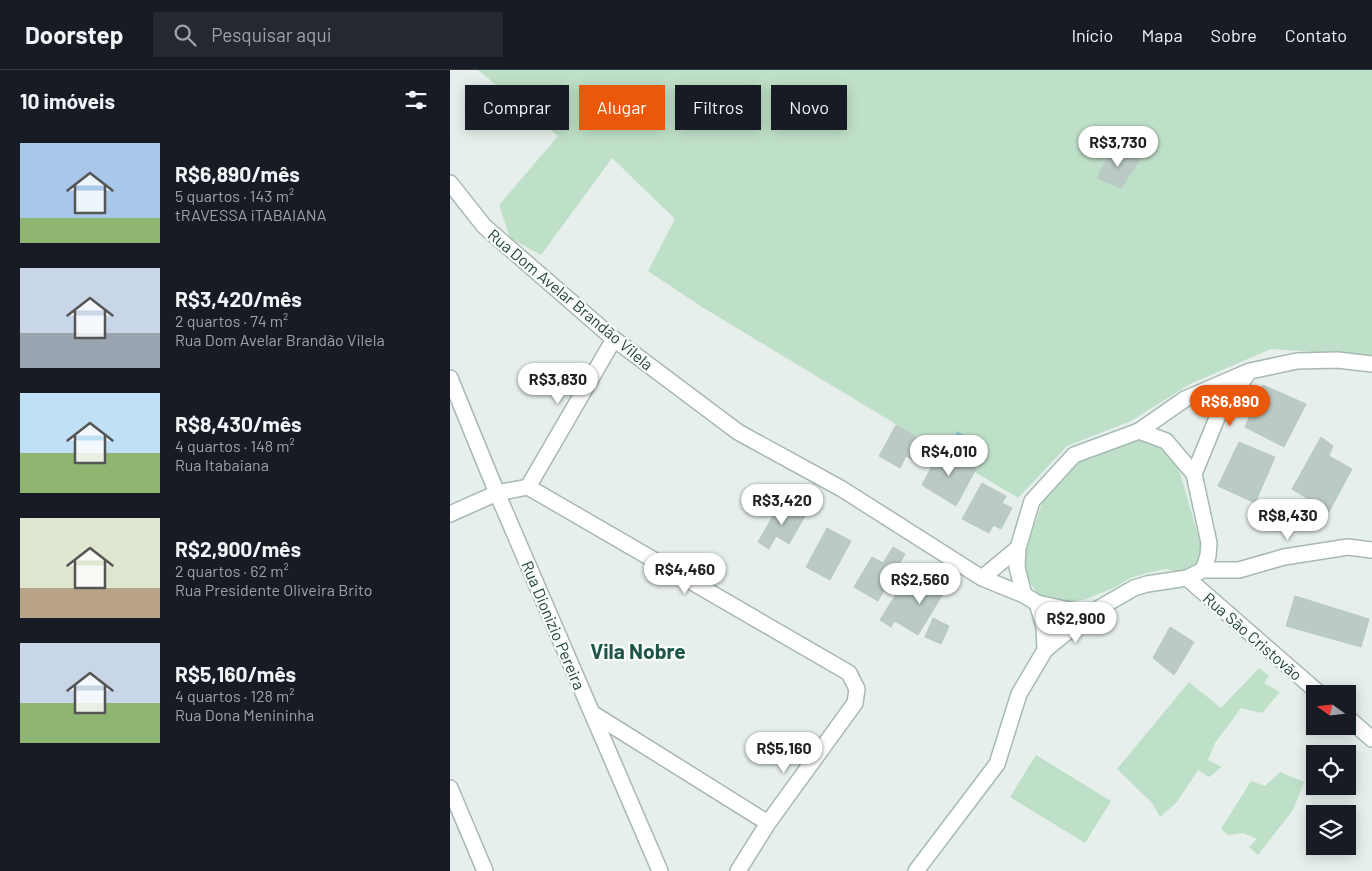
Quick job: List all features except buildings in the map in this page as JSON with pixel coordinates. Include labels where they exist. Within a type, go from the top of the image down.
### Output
[{"type":"street","name":"Rua Dom Avelar Brandão Vilela","points":[[450,183],[484,226],[614,339],[738,432],[842,488],[982,578],[1024,595],[1037,603],[1089,614]]},
{"type":"street","points":[[528,487],[614,339]]},
{"type":"street","points":[[1024,595],[1017,567],[1018,548],[1032,501],[1074,455],[1139,431],[1185,399],[1250,371],[1297,361],[1338,360],[1372,364]]},
{"type":"street","points":[[1194,474],[1219,413],[1250,371]]},
{"type":"street","name":"Rua Dionizio Pereira","points":[[450,378],[497,493],[660,871]]},
{"type":"street","points":[[1139,431],[1166,441],[1194,474],[1208,543],[1208,556],[1204,570]]},
{"type":"street","points":[[450,514],[497,493],[528,487],[849,673],[857,689],[855,702],[768,823],[738,871]]},
{"type":"street","points":[[916,871],[997,764],[1019,694],[1045,650],[1089,614],[1134,588],[1147,584],[1187,578],[1204,570],[1239,570],[1284,557],[1348,547],[1372,550]]},
{"type":"street","points":[[982,578],[1018,548]]},
{"type":"street","name":"Rua São Cristovão","points":[[1187,578],[1310,685]]},
{"type":"street","points":[[1037,603],[1044,627],[1045,650]]},
{"type":"street","points":[[592,713],[768,823]]},
{"type":"street","points":[[1356,725],[1372,739]]},
{"type":"street","points":[[450,788],[485,871]]},
{"type":"green space","points":[[478,70],[1372,70],[1372,356],[1271,349],[1190,384],[1131,421],[1067,446],[1018,498],[702,307],[648,271],[675,219],[612,158],[541,255],[510,238],[499,205],[558,136],[551,130],[569,130],[569,85],[496,85]]},
{"type":"green space","points":[[1132,439],[1159,446],[1178,466],[1202,549],[1197,564],[1186,574],[1166,569],[1147,573],[1130,578],[1116,587],[1086,599],[1060,605],[1039,596],[1028,580],[1023,559],[1043,500],[1058,478],[1073,461]]},
{"type":"green space","points":[[1259,668],[1269,676],[1264,683],[1280,692],[1262,713],[1241,708],[1215,743],[1208,760],[1222,767],[1209,777],[1198,770],[1177,802],[1160,817],[1152,803],[1117,769],[1189,682],[1221,708]]},
{"type":"green space","points":[[1036,755],[1111,801],[1085,843],[1010,797]]},
{"type":"green space","points":[[1280,772],[1304,782],[1293,810],[1258,855],[1249,847],[1257,839],[1243,833],[1228,835],[1221,829],[1251,781],[1265,786]]},
{"type":"water","points":[[957,431],[975,442],[969,454],[951,443]]},
{"type":"district","name":"Vila Nobre","points":[[638,650]]}]
